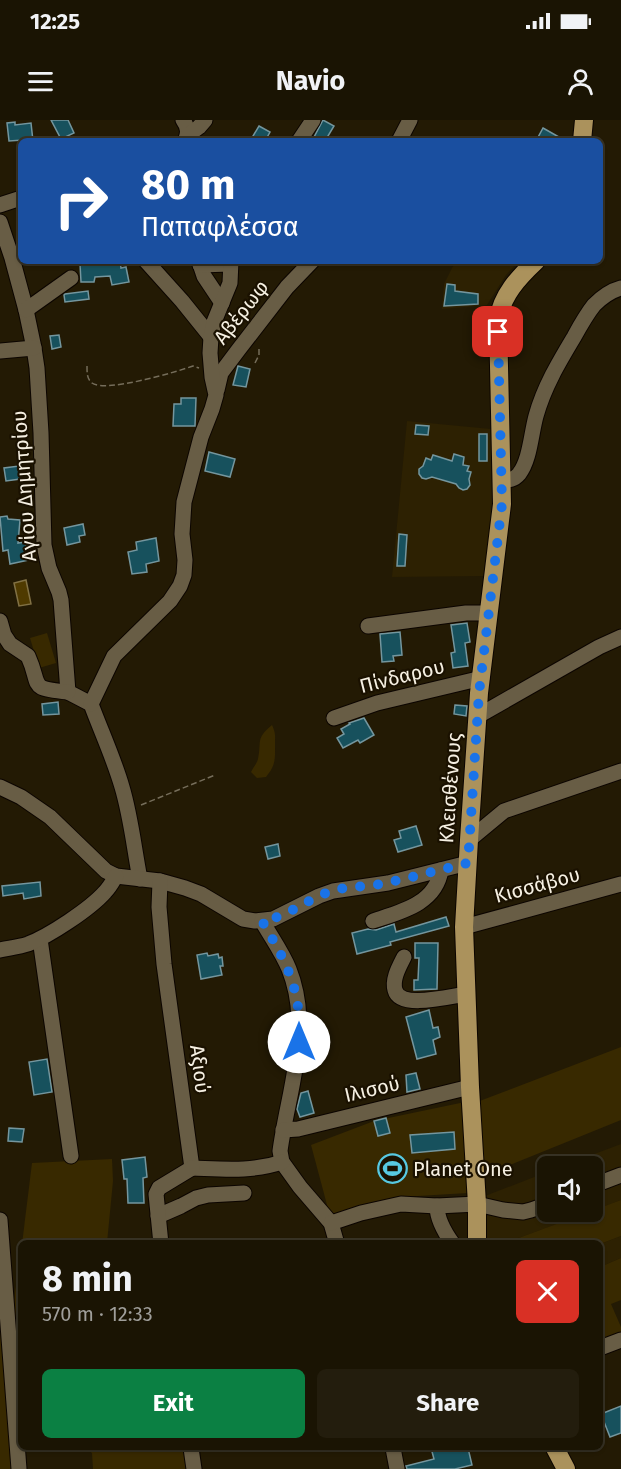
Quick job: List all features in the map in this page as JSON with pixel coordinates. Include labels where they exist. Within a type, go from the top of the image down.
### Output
[{"type":"main road","points":[[582,138],[584,120]]},
{"type":"main road","name":"Κλεισθένους","points":[[477,1240],[464,927],[479,693],[502,504],[499,312],[511,287],[533,264]]},
{"type":"main road","points":[[556,1450],[566,1469]]},
{"type":"street","points":[[186,132],[199,127],[205,120]]},
{"type":"street","points":[[301,138],[313,120]]},
{"type":"street","points":[[401,138],[410,120]]},
{"type":"street","points":[[0,205],[18,199]]},
{"type":"street","name":"Αγίου Δημητρίου","points":[[0,222],[26,310],[37,368],[44,545],[49,568],[61,600],[68,692]]},
{"type":"street","points":[[149,264],[211,337]]},
{"type":"street","points":[[199,264],[204,276],[222,303]]},
{"type":"street","points":[[216,395],[212,377],[211,337],[214,322],[230,283],[230,264]]},
{"type":"street","name":"Αβέρωφ","points":[[91,704],[114,656],[170,601],[180,586],[186,560],[182,534],[184,502],[201,437],[213,409],[221,373],[287,287],[309,264]]},
{"type":"street","points":[[26,310],[71,278]]},
{"type":"street","points":[[502,480],[515,478],[522,469],[544,392],[590,310],[612,291],[621,288]]},
{"type":"street","points":[[0,351],[34,348]]},
{"type":"street","points":[[368,626],[466,613],[489,613]]},
{"type":"street","points":[[0,621],[10,644],[28,656],[38,685],[49,690],[68,692],[91,704],[122,787],[140,879]]},
{"type":"street","points":[[478,716],[599,647],[621,637]]},
{"type":"street","name":"Πίνδαρου","points":[[334,718],[386,700],[482,678]]},
{"type":"street","points":[[469,840],[504,811],[621,771]]},
{"type":"street","points":[[0,786],[50,816],[106,871],[116,876],[160,881],[201,894],[243,919],[255,921],[284,915],[333,891],[378,885],[468,863]]},
{"type":"street","points":[[373,921],[411,908],[423,900],[436,885],[441,870]]},
{"type":"street","points":[[0,950],[40,939],[106,892],[116,876]]},
{"type":"street","name":"Αξιού","points":[[160,881],[159,907],[164,964],[192,1168]]},
{"type":"street","name":"Κισσάβου","points":[[464,927],[621,884]]},
{"type":"street","points":[[262,921],[281,953],[294,984],[300,1029],[280,1151],[282,1162],[331,1223],[336,1240]]},
{"type":"street","points":[[40,939],[71,1156]]},
{"type":"street","points":[[404,957],[396,973],[394,986],[399,997],[409,1001],[422,1001],[467,994]]},
{"type":"street","name":"Ιλισού","points":[[283,1130],[298,1129],[470,1087]]},
{"type":"street","points":[[161,1240],[156,1194],[159,1188],[192,1168],[262,1168],[282,1162]]},
{"type":"street","points":[[603,1182],[621,1175]]},
{"type":"street","points":[[158,1216],[196,1198],[244,1193]]},
{"type":"street","points":[[331,1223],[394,1205],[477,1204],[523,1212],[537,1208]]},
{"type":"street","points":[[437,1206],[437,1213],[450,1240]]},
{"type":"street","points":[[0,1220],[19,1469]]},
{"type":"street","points":[[603,1347],[621,1341]]},
{"type":"street","points":[[190,1450],[194,1469]]},
{"type":"street","points":[[393,1450],[397,1469]]},
{"type":"path","points":[[87,366],[87,378],[98,387],[147,379],[193,366],[212,377]]},
{"type":"path","points":[[127,811],[215,775]]},
{"type":"shaded area","points":[[455,264],[516,264],[506,275],[487,305],[442,309],[444,284]]},
{"type":"shaded area","points":[[407,421],[491,429],[493,502],[484,576],[392,577]]},
{"type":"shaded area","points":[[26,580],[31,604],[19,606],[14,583]]},
{"type":"shaded area","points":[[47,633],[56,663],[39,668],[30,638]]},
{"type":"shaded area","points":[[272,725],[275,736],[275,758],[266,777],[257,778],[251,772],[258,759],[260,740]]},
{"type":"shaded area","points":[[621,1047],[621,1120],[480,1177],[477,1102]]},
{"type":"shaded area","name":"Planet One","points":[[465,1102],[468,1193],[401,1197],[330,1216],[311,1145],[374,1121]]},
{"type":"shaded area","points":[[621,1144],[621,1200],[603,1207],[603,1156],[589,1156]]},
{"type":"shaded area","points":[[112,1159],[113,1181],[107,1240],[22,1240],[32,1163]]},
{"type":"shaded area","points":[[537,1176],[537,1222],[563,1222],[513,1240],[482,1240],[480,1198]]},
{"type":"shaded area","points":[[621,1200],[621,1236],[603,1243],[603,1240],[513,1240],[562,1222],[603,1222],[603,1207]]},
{"type":"shaded area","points":[[621,1236],[621,1258],[603,1266],[603,1243]]},
{"type":"shaded area","points":[[621,1258],[621,1300],[611,1304],[621,1327],[621,1334],[603,1341],[603,1266]]},
{"type":"shaded area","points":[[18,1271],[18,1411],[11,1324]]},
{"type":"shaded area","points":[[0,1303],[15,1469],[0,1469]]},
{"type":"shaded area","points":[[88,1450],[186,1450],[190,1469],[93,1469],[92,1453]]},
{"type":"building","points":[[51,120],[68,120],[74,133],[60,138]]},
{"type":"building","points":[[323,120],[334,126],[327,138],[314,138]]},
{"type":"building","points":[[15,122],[15,125],[31,123],[33,138],[18,138],[18,140],[9,141],[7,123]]},
{"type":"building","points":[[259,126],[270,132],[267,138],[252,138]]},
{"type":"building","points":[[543,128],[561,138],[538,138]]},
{"type":"building","points":[[80,264],[120,264],[121,268],[126,267],[129,282],[112,285],[110,276],[95,277],[94,282],[81,282]]},
{"type":"building","points":[[447,284],[455,285],[455,291],[478,294],[478,304],[444,306]]},
{"type":"building","points":[[88,291],[89,299],[65,302],[65,294]]},
{"type":"building","points":[[59,335],[61,347],[52,349],[50,336]]},
{"type":"building","points":[[238,366],[250,369],[246,387],[233,385]]},
{"type":"building","points":[[181,398],[196,398],[195,426],[173,426],[174,404],[181,404]]},
{"type":"building","points":[[416,425],[429,426],[428,435],[415,434]]},
{"type":"building","points":[[479,434],[487,434],[487,461],[479,461]]},
{"type":"building","points":[[209,452],[235,459],[230,477],[205,471]]},
{"type":"building","points":[[454,454],[464,457],[463,465],[469,466],[467,471],[471,472],[470,485],[467,489],[463,490],[456,484],[432,477],[422,478],[419,474],[419,469],[426,458],[431,460],[433,455],[452,461]]},
{"type":"building","points":[[19,466],[20,479],[6,481],[4,468]]},
{"type":"building","points":[[7,516],[8,519],[20,520],[18,543],[25,542],[29,560],[10,564],[8,550],[3,551],[0,517]]},
{"type":"building","points":[[83,524],[85,535],[79,536],[80,542],[67,545],[64,528]]},
{"type":"building","points":[[399,534],[407,535],[405,566],[397,566]]},
{"type":"building","points":[[156,538],[159,561],[146,564],[147,572],[132,574],[128,552],[137,550],[136,542]]},
{"type":"building","points":[[467,623],[470,642],[465,643],[468,666],[453,668],[451,653],[455,652],[451,625]]},
{"type":"building","points":[[400,632],[402,655],[393,656],[394,661],[382,662],[380,634]]},
{"type":"building","points":[[58,702],[59,714],[43,715],[42,704]]},
{"type":"building","points":[[455,705],[467,706],[466,716],[454,714]]},
{"type":"building","points":[[364,718],[374,735],[360,743],[358,740],[343,748],[337,738],[344,734],[341,729],[349,723]]},
{"type":"building","points":[[416,826],[422,845],[398,852],[394,840],[401,838],[399,831]]},
{"type":"building","points":[[278,844],[280,856],[268,859],[265,847]]},
{"type":"building","points":[[40,882],[41,896],[24,899],[23,893],[3,896],[2,886]]},
{"type":"building","points":[[446,917],[449,926],[390,942],[391,945],[357,954],[352,933],[368,929],[376,930],[394,924],[396,932]]},
{"type":"building","points":[[415,943],[438,943],[437,989],[414,990],[414,980],[418,980],[419,958],[415,958]]},
{"type":"building","points":[[207,953],[208,956],[218,954],[219,958],[222,957],[223,966],[220,966],[222,975],[201,979],[197,955]]},
{"type":"building","points":[[429,1010],[433,1028],[438,1027],[440,1037],[433,1040],[436,1054],[417,1059],[406,1017]]},
{"type":"building","points":[[47,1059],[52,1092],[34,1095],[29,1062]]},
{"type":"building","points":[[416,1073],[420,1089],[407,1092],[406,1075]]},
{"type":"building","points":[[308,1091],[314,1113],[300,1117],[297,1109],[301,1093]]},
{"type":"building","points":[[386,1118],[390,1133],[378,1136],[374,1121]]},
{"type":"building","points":[[9,1128],[24,1129],[22,1142],[8,1141]]},
{"type":"building","points":[[454,1132],[455,1149],[412,1153],[410,1135]]},
{"type":"building","points":[[145,1157],[147,1177],[143,1178],[144,1203],[128,1203],[127,1179],[124,1179],[122,1160]]},
{"type":"building","points":[[621,1406],[621,1433],[610,1437],[603,1413]]},
{"type":"building","points":[[432,1450],[468,1450],[472,1465],[455,1469],[407,1469],[406,1466],[434,1459]]},
{"type":"place","name":"Planet One","points":[[392,1169]]},
{"type":"route","points":[[299,1042],[300,1018],[294,984],[281,953],[262,921],[284,915],[319,896],[340,889],[388,883],[468,863],[479,693],[502,504],[498,332]]}]
